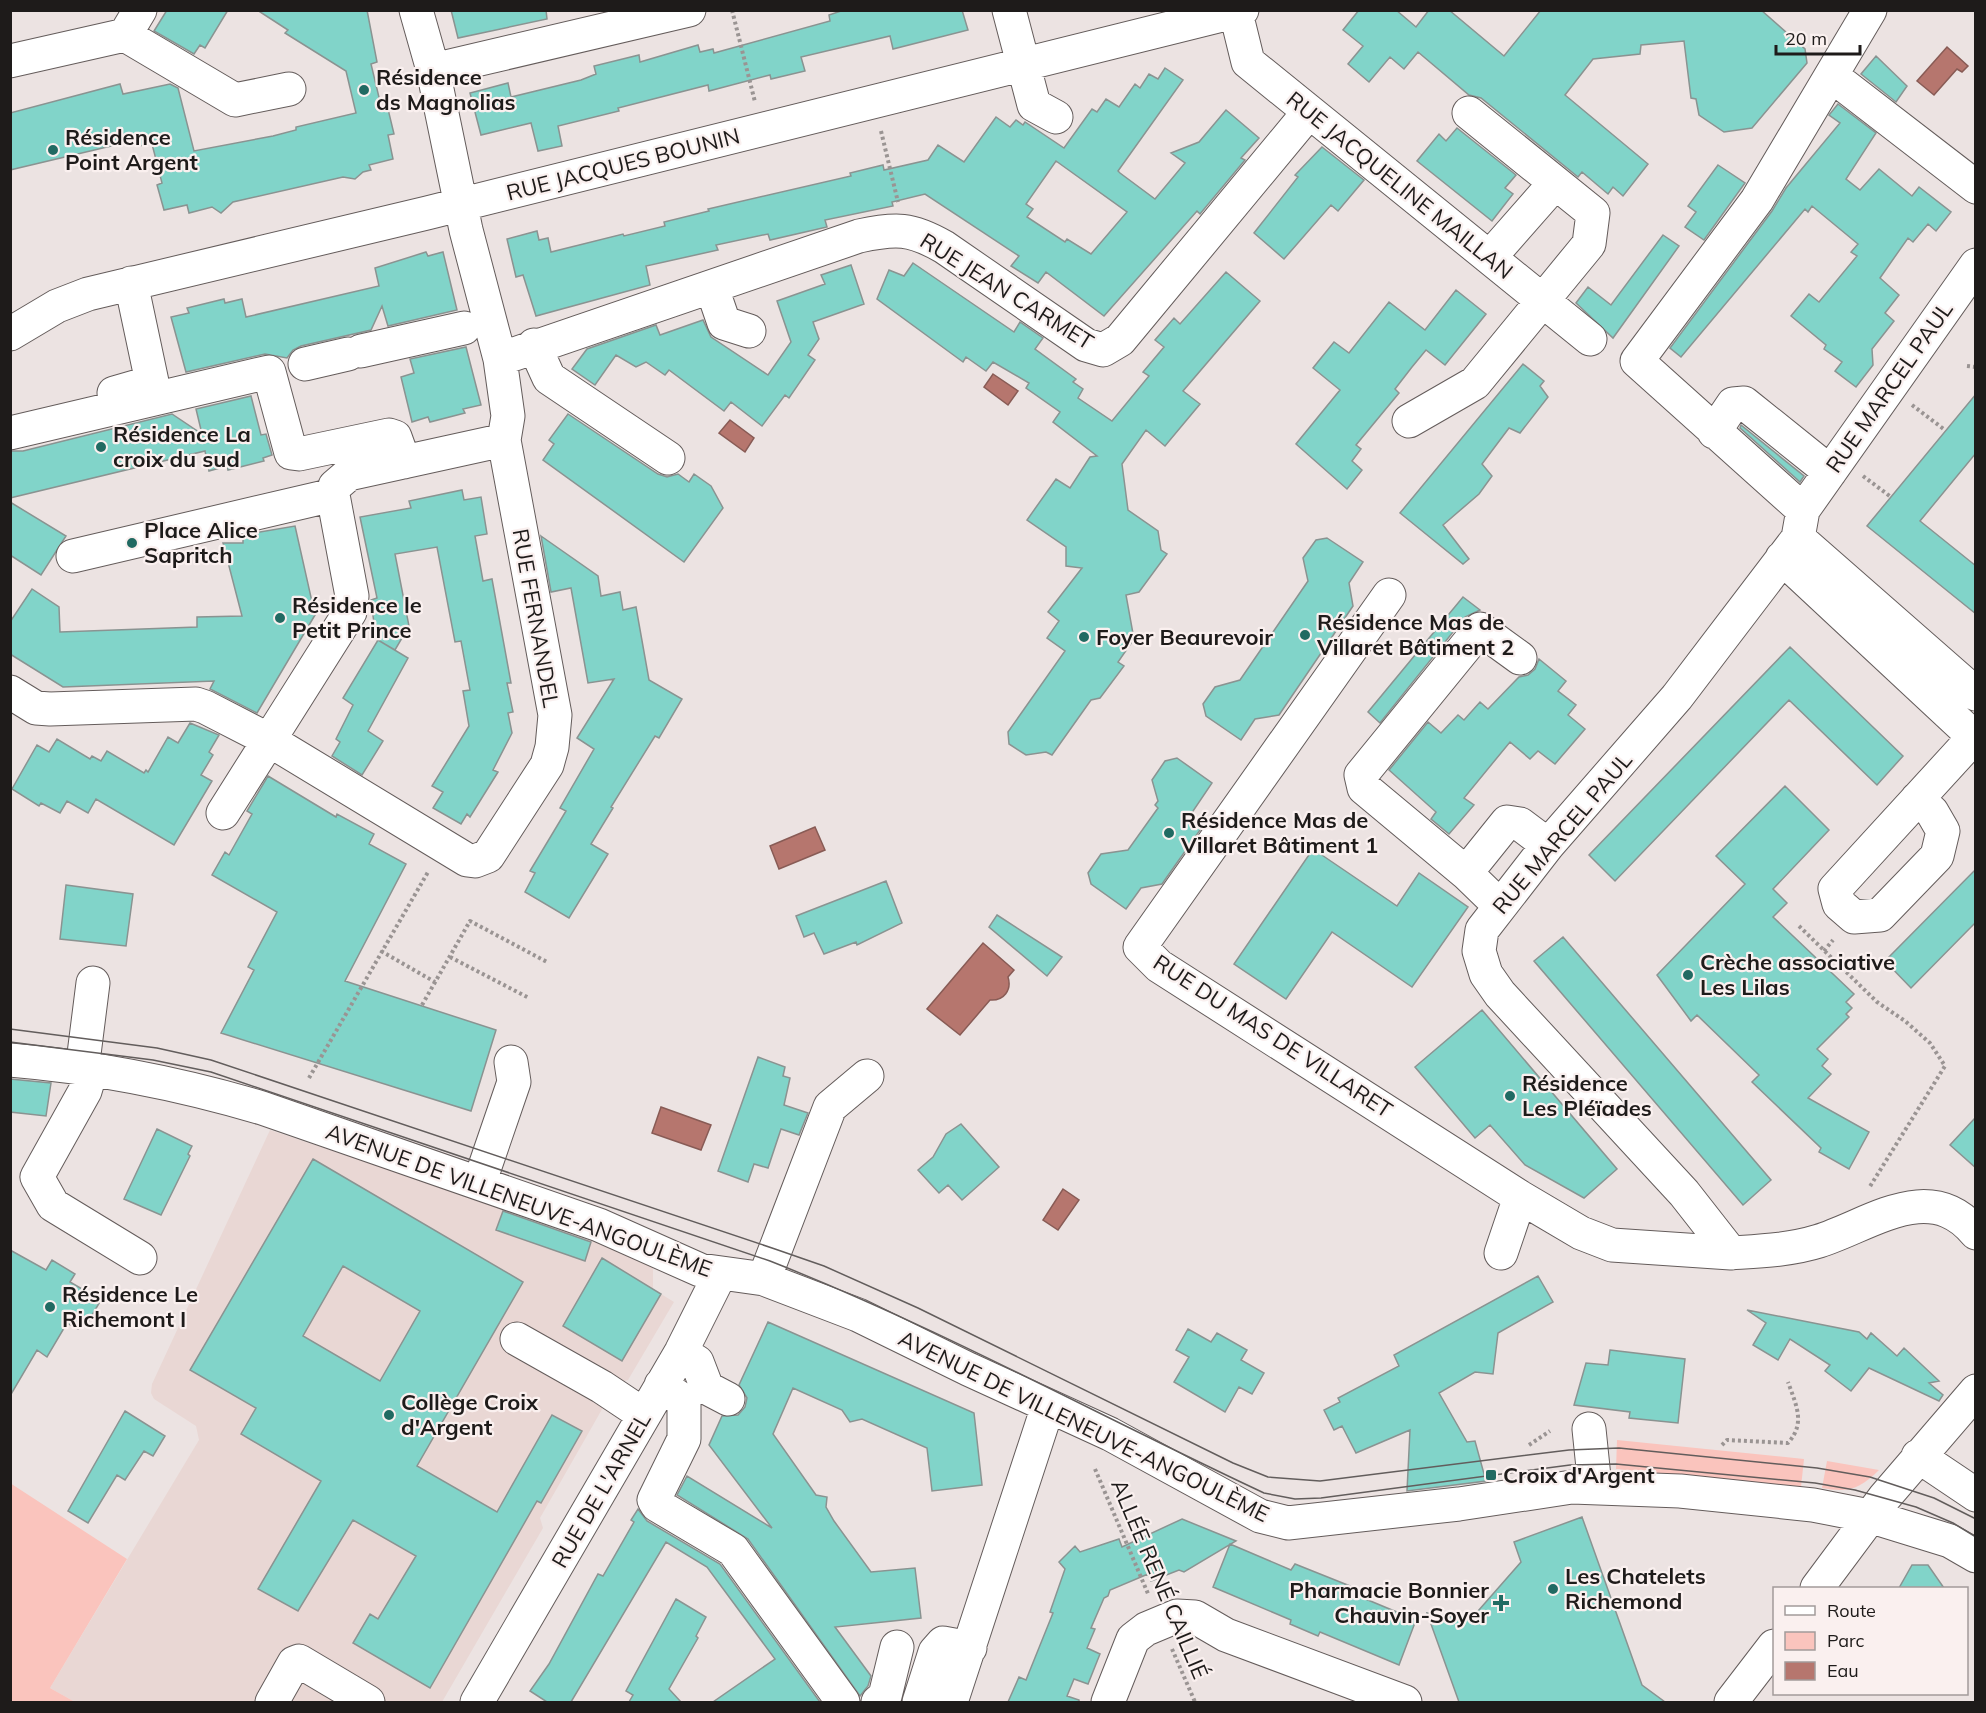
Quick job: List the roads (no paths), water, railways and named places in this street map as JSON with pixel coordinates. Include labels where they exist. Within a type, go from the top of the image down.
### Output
[{"type":"street","name":"RUE FERNANDEL","points":[[15,705],[50,710],[196,704],[269,740],[467,860],[475,861],[488,856],[547,765],[552,747],[555,715],[504,440],[508,416],[500,359],[460,205],[434,70],[416,10]]},
{"type":"street","points":[[434,70],[612,18],[689,10]]},
{"type":"street","points":[[1009,10],[1021,64],[1034,105],[1056,117]]},
{"type":"street","points":[[1870,10],[1757,200],[1637,362],[1714,432],[1795,535],[1975,736],[1917,799]]},
{"type":"street","name":"RUE JACQUES BOUNIN","points":[[10,334],[57,306],[88,294],[460,205],[1021,64],[1239,12]]},
{"type":"street","name":"RUE JACQUELINE MAILLAN","points":[[1239,12],[1248,62],[1590,339]]},
{"type":"street","points":[[10,61],[133,23],[236,100],[289,88]]},
{"type":"street","points":[[1832,76],[1976,187]]},
{"type":"street","name":"RUE JEAN CARMET","points":[[500,359],[534,345],[712,288],[859,236],[902,230],[921,235],[944,247],[1086,345],[1103,350],[1120,340],[1309,112]]},
{"type":"street","points":[[1408,422],[1475,383],[1588,244],[1592,228],[1593,213],[1469,113]]},
{"type":"street","points":[[1490,257],[1555,183]]},
{"type":"street","name":"RUE MARCEL PAUL","points":[[1731,1253],[1684,1193],[1500,994],[1486,974],[1479,951],[1482,930],[1499,905],[1548,845],[1645,736],[1795,535],[1830,472],[1976,265]]},
{"type":"street","points":[[10,420],[152,382],[131,283]]},
{"type":"street","points":[[712,288],[724,323],[749,331]]},
{"type":"street","points":[[10,433],[464,328]]},
{"type":"street","points":[[534,345],[549,378],[668,458]]},
{"type":"street","points":[[289,368],[291,453],[299,454],[389,435],[395,437],[404,462]]},
{"type":"street","points":[[1714,432],[1733,404],[1744,403],[1830,472]]},
{"type":"street","points":[[223,813],[350,612],[352,596],[333,495],[334,486],[349,474],[504,440]]},
{"type":"street","points":[[73,556],[333,495]]},
{"type":"street","points":[[1795,535],[1976,694]]},
{"type":"street","name":"RUE DU MAS DE VILLARET","points":[[1389,595],[1140,947],[1159,966],[1520,1197],[1581,1233],[1612,1245],[1731,1253]]},
{"type":"street","points":[[1499,905],[1466,873],[1364,788],[1361,775],[1480,629],[1520,658]]},
{"type":"street","points":[[1466,873],[1507,822],[1520,824],[1548,845]]},
{"type":"street","points":[[93,983],[85,1091],[37,1177],[53,1205],[140,1258]]},
{"type":"street","name":"AVENUE DE VILLENEUVE-ANGOULÈME","points":[[10,1060],[86,1070],[215,1094],[480,1181],[599,1225],[700,1270],[764,1279],[858,1315],[1110,1434],[1260,1516],[1288,1523],[1459,1504],[1572,1487],[1680,1491],[1813,1505],[1869,1516],[1950,1541],[1976,1556]]},
{"type":"street","points":[[480,1181],[514,1082],[511,1062]]},
{"type":"street","points":[[764,1279],[830,1107],[867,1076]]},
{"type":"street","points":[[1501,1253],[1520,1197]]},
{"type":"street","points":[[1731,1253],[1794,1248],[1821,1240],[1868,1219],[1920,1205],[1944,1209],[1969,1225],[1976,1233]]},
{"type":"street","name":"RUE DE L'ARNEL","points":[[477,1702],[591,1510],[681,1352],[720,1274]]},
{"type":"street","points":[[517,1339],[602,1387],[644,1415]]},
{"type":"street","points":[[681,1352],[697,1362],[707,1388],[728,1399]]},
{"type":"street","points":[[661,1385],[684,1401],[686,1425],[684,1439],[654,1500],[657,1505],[734,1550],[843,1702]]},
{"type":"street","points":[[1818,1587],[1869,1516],[1976,1391]]},
{"type":"street","points":[[951,1702],[1048,1406]]},
{"type":"street","points":[[1589,1429],[1595,1487]]},
{"type":"street","points":[[1918,1456],[1976,1495]]},
{"type":"street","points":[[1108,1702],[1133,1639],[1160,1621],[1177,1616],[1195,1617],[1226,1635],[1405,1702]]},
{"type":"street","points":[[919,1702],[935,1652],[943,1643],[970,1648]]},
{"type":"street","points":[[878,1702],[885,1696],[897,1647]]},
{"type":"street","points":[[1731,1702],[1773,1647]]},
{"type":"street","points":[[272,1702],[294,1663],[299,1661],[368,1702]]},
{"type":"water","points":[[1947,47],[1968,66],[1962,72],[1957,69],[1934,95],[1917,81]]},
{"type":"water","points":[[993,374],[1018,391],[1008,405],[984,387]]},
{"type":"water","points":[[730,420],[754,438],[745,452],[719,433]]},
{"type":"water","points":[[815,827],[825,850],[779,869],[770,846]]},
{"type":"water","points":[[983,943],[1014,970],[1008,977],[1009,986],[1006,994],[999,999],[990,1000],[960,1035],[927,1009]]},
{"type":"water","points":[[661,1107],[711,1125],[701,1150],[652,1133]]},
{"type":"water","points":[[1063,1189],[1079,1200],[1058,1230],[1043,1220]]},
{"type":"tram line","points":[[10,1029],[157,1048],[211,1060],[824,1266],[918,1308],[1233,1463],[1268,1477],[1320,1481],[1569,1450],[1619,1448],[1817,1468],[1870,1477],[1934,1498],[1976,1519]]},
{"type":"tram line","points":[[10,1042],[153,1060],[211,1072],[770,1261],[958,1344],[1264,1493],[1295,1499],[1321,1498],[1570,1465],[1616,1464],[1815,1483],[1855,1490],[1916,1507],[1953,1523],[1976,1537]]},
{"type":"place","name":"Résidence ds Magnolias","points":[[364,90]]},
{"type":"place","name":"Résidence Point Argent","points":[[53,150]]},
{"type":"place","name":"Résidence La croix du sud","points":[[101,447]]},
{"type":"place","name":"Place Alice Sapritch","points":[[132,543]]},
{"type":"place","name":"Résidence le Petit Prince","points":[[280,618]]},
{"type":"place","name":"Résidence Mas de Villaret Bâtiment 2","points":[[1305,635]]},
{"type":"place","name":"Foyer Beaurevoir","points":[[1084,637]]},
{"type":"place","name":"Résidence Mas de Villaret Bâtiment 1","points":[[1169,833]]},
{"type":"place","name":"Crèche associative Les Lilas","points":[[1688,975]]},
{"type":"place","name":"Résidence Les Pléïades","points":[[1510,1096]]},
{"type":"place","name":"Résidence Le Richemont I","points":[[50,1307]]},
{"type":"place","name":"Collège Croix d'Argent","points":[[389,1415]]},
{"type":"place","name":"Croix d'Argent","points":[[1491,1475]]},
{"type":"place","name":"Les Chatelets Richemond","points":[[1553,1589]]},
{"type":"place","name":"Pharmacie Bonnier Chauvin-Soyer","points":[[1501,1603]]}]
